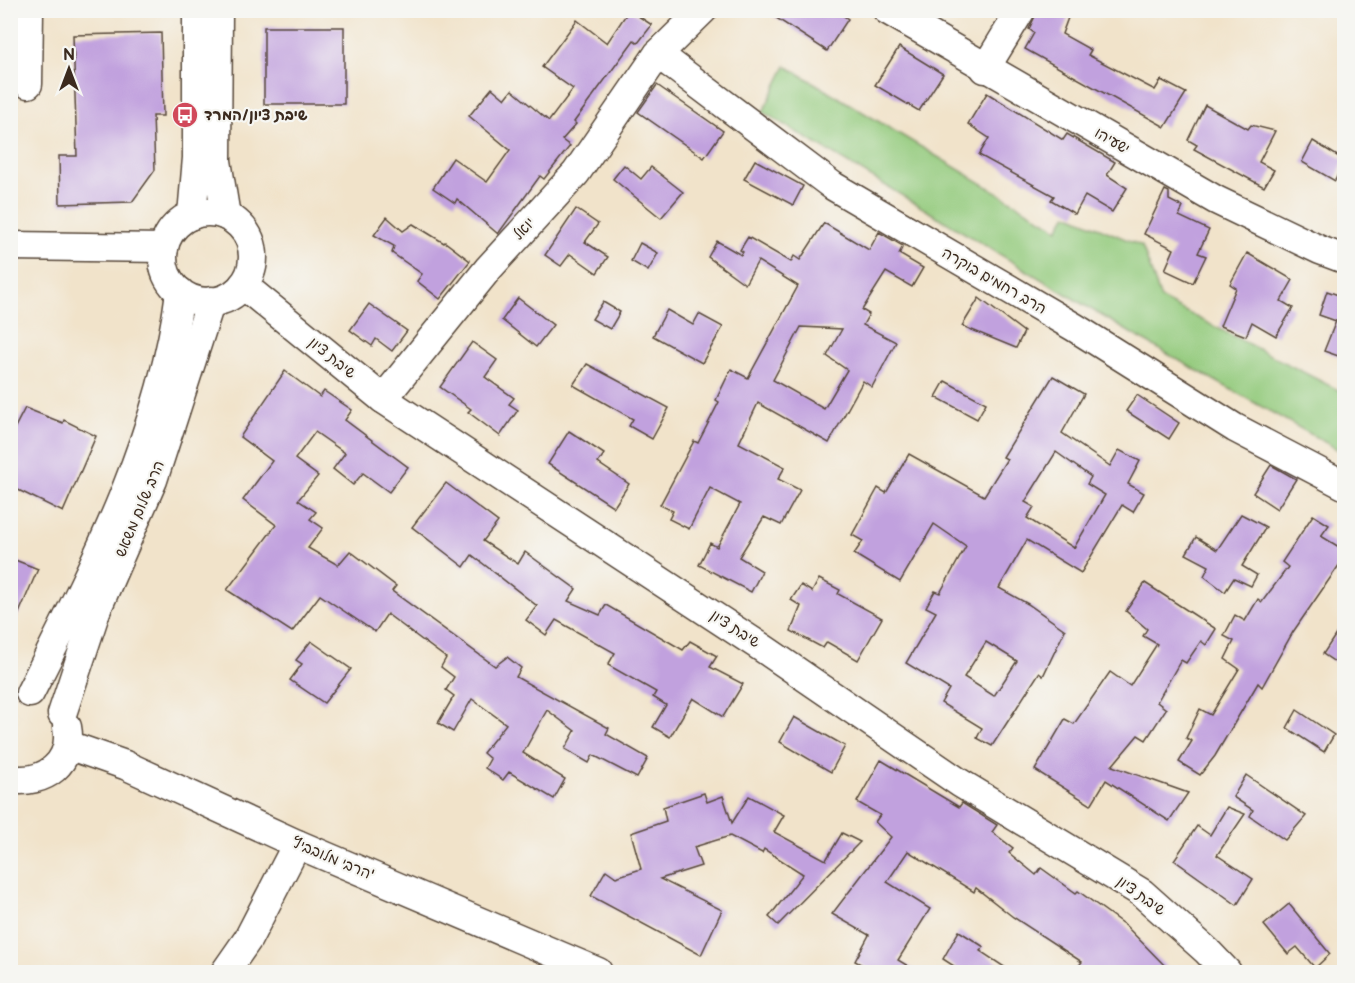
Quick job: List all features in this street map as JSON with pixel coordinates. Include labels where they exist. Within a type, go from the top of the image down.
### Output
[{"type":"street","points":[[28,84],[29,10]]},
{"type":"street","points":[[192,215],[198,158],[197,10]]},
{"type":"street","points":[[218,10],[217,161],[226,216]]},
{"type":"street","points":[[658,54],[703,10]]},
{"type":"street","name":"ישעיהו","points":[[887,10],[985,69],[1216,200],[1344,259]]},
{"type":"street","points":[[985,69],[1021,10]]},
{"type":"street","name":"יואל","points":[[383,399],[488,269],[576,173],[658,54]]},
{"type":"street","name":"הרב רחמים בוקרה","points":[[658,54],[750,126],[843,192],[1074,327],[1235,428],[1344,485]]},
{"type":"street","points":[[209,213],[226,216],[244,231],[252,252],[252,264],[243,285],[228,297],[210,302],[194,300],[173,285],[164,268],[164,248],[177,224],[192,215],[209,213]]},
{"type":"street","points":[[10,246],[164,248]]},
{"type":"street","name":"שיבת ציון","points":[[243,285],[383,399],[764,649],[960,783],[1142,893],[1227,972]]},
{"type":"street","name":"הרב שלום משאש","points":[[20,693],[99,553],[150,427],[170,358],[180,292]]},
{"type":"street","name":"הרב שלום משאש","points":[[62,714],[96,611],[153,480],[210,302]]},
{"type":"street","points":[[10,779],[24,782],[41,778],[56,768],[66,753],[68,745],[69,736],[56,704],[41,694],[20,693]]},
{"type":"street","name":"הרבי מלובביץ'","points":[[68,745],[125,765],[297,844],[598,972]]},
{"type":"street","points":[[225,972],[248,939],[297,844]]},
{"type":"green space","points":[[786,66],[1058,229],[1067,214],[1142,246],[1161,299],[1344,393],[1344,453],[1139,338],[763,112]]},
{"type":"building","points":[[629,10],[652,25],[638,43],[634,40],[574,122],[576,124],[562,140],[570,146],[544,179],[540,176],[498,234],[457,199],[455,203],[433,188],[453,158],[487,182],[510,150],[469,116],[492,88],[505,99],[512,90],[549,121],[573,89],[542,67],[577,20],[607,43]]},
{"type":"building","points":[[764,10],[835,10],[848,19],[827,51]]},
{"type":"building","points":[[1038,10],[1059,10],[1069,15],[1062,34],[1091,50],[1088,55],[1155,90],[1161,80],[1186,93],[1165,127],[1025,49],[1034,33],[1029,29]]},
{"type":"building","points":[[264,27],[344,27],[344,104],[264,104]]},
{"type":"building","points":[[161,33],[163,116],[153,116],[155,170],[132,202],[60,204],[59,156],[77,156],[73,35]]},
{"type":"building","points":[[899,47],[943,74],[919,111],[875,85]]},
{"type":"building","points":[[657,85],[723,131],[704,158],[638,112]]},
{"type":"building","points":[[987,93],[1063,140],[1067,134],[1115,162],[1107,175],[1127,188],[1112,212],[1085,196],[1075,214],[1051,200],[1054,196],[979,155],[989,138],[968,124]]},
{"type":"building","points":[[1205,105],[1248,129],[1251,125],[1275,131],[1259,162],[1274,170],[1264,187],[1194,149],[1197,145],[1188,140]]},
{"type":"building","points":[[1313,141],[1344,160],[1335,181],[1302,162]]},
{"type":"building","points":[[755,160],[803,186],[793,205],[744,179]]},
{"type":"building","points":[[624,165],[641,179],[651,167],[683,192],[661,218],[613,179]]},
{"type":"building","points":[[1165,190],[1169,192],[1169,200],[1183,207],[1179,216],[1209,230],[1198,253],[1206,256],[1193,283],[1165,270],[1174,249],[1144,234]]},
{"type":"building","points":[[576,209],[598,224],[585,242],[608,257],[597,273],[570,254],[561,266],[545,255]]},
{"type":"building","points":[[387,217],[403,231],[413,224],[445,242],[470,261],[440,299],[417,281],[422,274],[392,253],[394,246],[374,235]]},
{"type":"building","points":[[824,223],[869,250],[879,232],[903,246],[899,254],[923,268],[912,287],[886,272],[862,310],[869,314],[863,325],[896,342],[872,387],[863,381],[829,443],[758,403],[739,443],[785,467],[778,479],[800,490],[781,525],[764,517],[739,557],[762,571],[751,592],[699,565],[710,543],[717,547],[740,504],[710,488],[689,529],[669,519],[673,511],[660,505],[694,441],[698,443],[719,402],[716,400],[731,369],[748,378],[798,286],[758,261],[745,284],[708,257],[717,241],[741,255],[743,252],[740,250],[748,237],[791,262],[794,256],[800,260]],"holes":[[[801,327],[842,329],[827,356],[847,370],[824,409],[773,380]]]},
{"type":"building","points":[[640,243],[658,253],[648,271],[631,261]]},
{"type":"building","points":[[1247,253],[1293,280],[1281,301],[1293,308],[1276,336],[1252,322],[1246,336],[1220,326],[1236,288],[1230,284]]},
{"type":"building","points":[[1327,291],[1344,297],[1344,358],[1324,351],[1336,321],[1319,315]]},
{"type":"building","points":[[518,298],[553,325],[536,347],[502,320]]},
{"type":"building","points":[[979,298],[1024,332],[1016,348],[962,326]]},
{"type":"building","points":[[603,302],[620,312],[610,329],[592,319]]},
{"type":"building","points":[[369,304],[407,331],[392,351],[376,339],[372,346],[350,330]]},
{"type":"building","points":[[667,310],[693,325],[699,314],[723,327],[702,363],[653,336]]},
{"type":"building","points":[[472,342],[497,360],[485,377],[514,398],[509,404],[518,410],[500,436],[468,412],[471,409],[440,387]]},
{"type":"building","points":[[587,364],[669,408],[652,439],[629,426],[633,419],[573,385]]},
{"type":"building","points":[[285,371],[320,397],[324,391],[352,410],[345,420],[408,467],[389,492],[363,473],[353,485],[333,469],[345,453],[315,432],[295,459],[318,476],[298,500],[316,512],[310,519],[323,528],[308,548],[338,565],[350,551],[396,586],[392,591],[495,666],[507,657],[521,668],[516,677],[609,728],[606,734],[648,758],[637,778],[593,755],[589,763],[565,749],[575,731],[547,710],[523,753],[565,779],[554,799],[509,772],[503,780],[485,768],[490,759],[483,753],[506,724],[472,699],[453,732],[438,723],[454,696],[446,690],[454,677],[441,667],[446,658],[387,614],[375,632],[320,595],[292,632],[227,590],[276,525],[243,500],[272,461],[240,437]]},
{"type":"building","points":[[1053,376],[1084,394],[1062,433],[1110,466],[1119,450],[1140,461],[1128,484],[1144,493],[1133,512],[1122,505],[1081,573],[1027,540],[999,588],[1028,604],[1065,630],[1043,676],[1039,673],[992,746],[977,738],[982,728],[941,703],[949,689],[906,663],[936,612],[926,607],[935,591],[940,593],[966,546],[934,524],[900,582],[854,554],[863,541],[852,535],[878,488],[886,493],[909,454],[984,496],[1007,459],[1003,457]],"holes":[[[1056,452],[1091,477],[1087,484],[1105,495],[1074,548],[1027,518],[1034,507],[1025,502]],[[986,642],[1017,661],[994,696],[964,677]]]},
{"type":"building","points":[[945,381],[986,403],[977,419],[936,397]]},
{"type":"building","points":[[1137,395],[1179,423],[1169,439],[1126,411]]},
{"type":"building","points":[[25,408],[63,423],[64,420],[96,436],[63,512],[10,486],[10,437]]},
{"type":"building","points":[[569,431],[604,454],[598,463],[629,484],[614,507],[548,464]]},
{"type":"building","points":[[1271,465],[1296,479],[1277,509],[1253,493]]},
{"type":"building","points":[[446,483],[498,522],[483,541],[518,564],[525,552],[576,589],[568,601],[600,615],[606,605],[683,650],[690,641],[717,656],[710,667],[743,684],[723,717],[693,698],[670,737],[653,727],[666,705],[653,697],[656,692],[608,665],[615,653],[556,620],[546,635],[526,620],[537,606],[472,555],[464,567],[412,527]]},
{"type":"building","points":[[1241,514],[1266,527],[1242,566],[1257,575],[1251,586],[1234,578],[1225,592],[1204,576],[1209,566],[1186,554],[1196,537],[1217,550]]},
{"type":"building","points":[[1313,515],[1329,525],[1321,536],[1344,550],[1344,558],[1293,632],[1262,687],[1258,683],[1215,756],[1200,775],[1179,762],[1192,741],[1186,738],[1200,709],[1211,715],[1239,669],[1225,659],[1234,641],[1224,636],[1235,615],[1245,621],[1258,599],[1262,602],[1288,567],[1282,562]]},
{"type":"building","points":[[10,558],[38,569],[10,634]]},
{"type":"building","points":[[819,579],[840,590],[838,594],[882,618],[858,660],[827,642],[823,648],[791,631],[801,606],[791,600],[801,585],[812,592]]},
{"type":"building","points":[[1145,583],[1216,629],[1206,645],[1201,641],[1186,663],[1181,660],[1157,702],[1166,709],[1146,740],[1138,735],[1112,766],[1188,793],[1169,821],[1106,780],[1091,805],[1035,770],[1065,719],[1074,724],[1110,672],[1130,686],[1157,644],[1143,636],[1147,629],[1126,611]]},
{"type":"building","points":[[1344,622],[1344,668],[1323,654]]},
{"type":"building","points":[[311,641],[351,669],[324,703],[290,680],[302,664],[296,660]]},
{"type":"building","points":[[1297,710],[1334,735],[1324,752],[1287,728]]},
{"type":"building","points":[[794,717],[845,746],[831,772],[780,742]]},
{"type":"building","points":[[881,760],[959,807],[962,803],[997,825],[992,832],[1013,848],[1009,853],[1036,875],[1041,868],[1076,893],[1078,891],[1126,926],[1171,972],[1073,972],[1082,962],[1013,917],[976,888],[974,892],[908,851],[887,882],[930,909],[898,960],[918,972],[875,972],[855,961],[869,935],[832,914],[891,837],[875,822],[880,815],[857,802]]},
{"type":"building","points":[[1246,775],[1306,816],[1285,840],[1250,816],[1253,810],[1233,797]]},
{"type":"building","points":[[704,793],[707,802],[723,796],[732,823],[749,796],[784,815],[774,832],[826,860],[842,833],[860,842],[778,925],[769,917],[803,874],[764,849],[762,853],[730,836],[694,847],[701,866],[660,879],[722,910],[701,955],[591,896],[606,870],[616,877],[641,869],[631,833],[666,821],[663,807]]},
{"type":"building","points":[[1227,807],[1245,814],[1217,855],[1253,879],[1237,905],[1174,860],[1197,826],[1210,835]]},
{"type":"building","points":[[1289,904],[1330,954],[1315,968],[1297,947],[1288,954],[1264,925]]},
{"type":"building","points":[[959,931],[984,947],[980,951],[1012,972],[963,972],[943,959]]},
{"type":"place","name":"שיבת ציון/המרד","points":[[185,115]]}]
